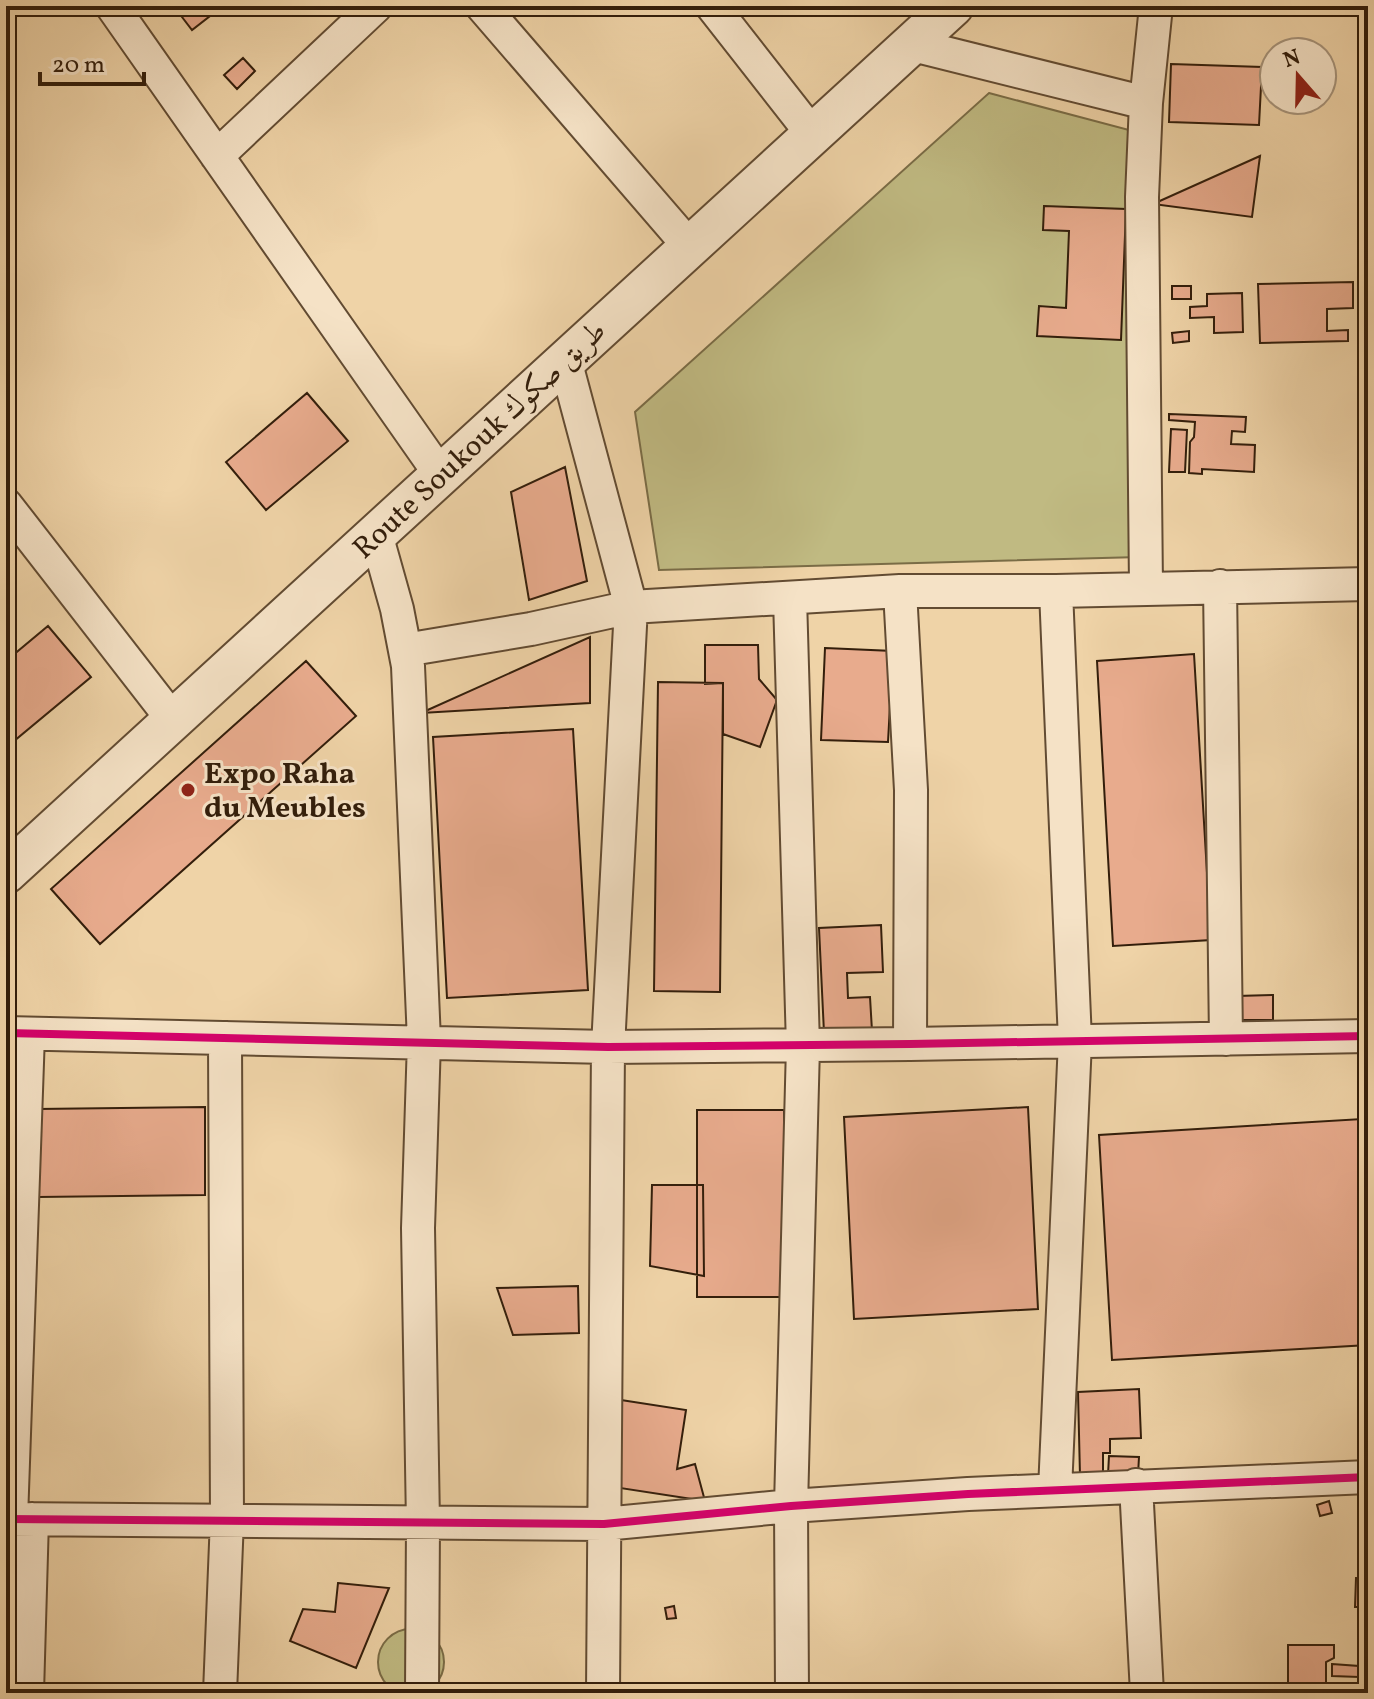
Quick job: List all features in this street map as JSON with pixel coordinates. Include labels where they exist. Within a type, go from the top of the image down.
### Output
[{"type":"street","points":[[112,6],[440,474]]},
{"type":"street","points":[[217,156],[376,6]]},
{"type":"street","points":[[482,6],[690,247]]},
{"type":"street","points":[[712,6],[813,135]]},
{"type":"street","points":[[1146,587],[1142,197],[1146,103],[1156,6]]},
{"type":"street","name":"Route Soukouk طريق صكوك","points":[[6,873],[913,45],[947,8]]},
{"type":"street","points":[[913,45],[1146,103]]},
{"type":"street","points":[[565,360],[631,607],[608,1047],[603,1693]]},
{"type":"street","points":[[6,505],[173,720]]},
{"type":"street","points":[[376,534],[397,609],[408,666],[424,1041],[418,1228],[423,1523],[422,1693]]},
{"type":"street","points":[[405,650],[531,629],[631,607],[900,591],[1368,584]]},
{"type":"street","points":[[1220,586],[1226,1039]]},
{"type":"street","points":[[900,591],[911,790],[910,1044]]},
{"type":"street","points":[[1055,1490],[1075,1041],[1056,591]]},
{"type":"street","points":[[790,598],[803,1046],[791,1506],[792,1693]]},
{"type":"street","points":[[27,1693],[16,1519],[17,1034],[608,1047],[1368,1036]]},
{"type":"street","points":[[220,1693],[227,1519],[225,1038]]},
{"type":"street","points":[[16,1519],[604,1524],[791,1506],[1136,1485],[1368,1477]]},
{"type":"street","points":[[1136,1485],[1147,1693]]},
{"type":"shaded area","points":[[989,93],[1129,130],[1140,557],[659,570],[635,412]]},
{"type":"shaded area","points":[[411,1629],[424,1632],[434,1639],[441,1649],[444,1662],[441,1675],[434,1685],[424,1692],[411,1695],[398,1692],[388,1685],[381,1675],[378,1662],[381,1649],[388,1639],[398,1632]]},
{"type":"building","points":[[197,6],[202,6],[210,16],[192,30],[182,17]]},
{"type":"building","points":[[243,58],[255,71],[237,89],[224,75]]},
{"type":"building","points":[[1171,64],[1258,67],[1259,125],[1169,122]]},
{"type":"building","points":[[1260,156],[1252,217],[1153,204]]},
{"type":"building","points":[[1044,206],[1126,209],[1121,340],[1037,336],[1039,306],[1066,308],[1069,231],[1043,230]]},
{"type":"building","points":[[1353,282],[1353,308],[1327,309],[1327,331],[1348,330],[1348,341],[1260,343],[1258,284]]},
{"type":"building","points":[[1172,286],[1191,286],[1191,299],[1172,299]]},
{"type":"building","points":[[1242,293],[1243,332],[1214,333],[1214,317],[1190,318],[1190,307],[1207,306],[1207,294]]},
{"type":"building","points":[[1189,331],[1189,341],[1173,343],[1172,333]]},
{"type":"building","points":[[307,393],[348,441],[266,510],[226,462]]},
{"type":"building","points":[[1169,414],[1246,417],[1245,432],[1232,431],[1231,444],[1255,445],[1254,472],[1202,469],[1202,474],[1189,473],[1190,442],[1194,437],[1195,422],[1169,420]]},
{"type":"building","points":[[1171,429],[1187,430],[1185,472],[1169,472]]},
{"type":"building","points":[[565,467],[587,581],[529,600],[511,492]]},
{"type":"building","points":[[48,626],[91,677],[14,741],[6,732],[6,661]]},
{"type":"building","points":[[590,637],[590,703],[421,713]]},
{"type":"building","points":[[705,645],[758,645],[759,679],[777,700],[760,747],[723,734],[723,683],[705,684]]},
{"type":"building","points":[[825,648],[893,651],[888,742],[821,740]]},
{"type":"building","points":[[1194,654],[1211,940],[1113,946],[1097,661]]},
{"type":"building","points":[[306,661],[356,716],[100,944],[51,889]]},
{"type":"building","points":[[658,682],[723,683],[720,992],[654,991]]},
{"type":"building","points":[[573,729],[588,990],[447,998],[433,737]]},
{"type":"building","points":[[881,925],[883,972],[847,973],[848,998],[870,997],[872,1031],[824,1033],[819,928]]},
{"type":"building","points":[[1273,995],[1273,1020],[1237,1020],[1237,996]]},
{"type":"building","points":[[205,1107],[205,1195],[38,1197],[37,1109]]},
{"type":"building","points":[[1028,1107],[1038,1309],[854,1319],[844,1117]]},
{"type":"building","points":[[697,1110],[784,1110],[784,1297],[697,1297]]},
{"type":"building","points":[[1362,1119],[1368,1227],[1368,1345],[1112,1360],[1099,1135]]},
{"type":"building","points":[[652,1185],[703,1185],[704,1276],[650,1266]]},
{"type":"building","points":[[578,1286],[579,1333],[513,1335],[497,1288]]},
{"type":"building","points":[[1139,1389],[1141,1438],[1110,1439],[1110,1453],[1103,1453],[1103,1475],[1080,1476],[1078,1392]]},
{"type":"building","points":[[621,1400],[686,1410],[677,1469],[695,1464],[705,1501],[620,1488]]},
{"type":"building","points":[[1109,1456],[1139,1457],[1138,1475],[1108,1475]]},
{"type":"building","points":[[1329,1501],[1332,1513],[1320,1516],[1317,1505]]},
{"type":"building","points":[[1356,1578],[1368,1579],[1367,1607],[1355,1607]]},
{"type":"building","points":[[338,1583],[389,1588],[356,1668],[290,1641],[303,1609],[335,1612]]},
{"type":"building","points":[[674,1606],[676,1618],[667,1619],[665,1608]]},
{"type":"building","points":[[1288,1645],[1334,1645],[1334,1658],[1326,1662],[1326,1685],[1347,1685],[1347,1693],[1288,1693]]},
{"type":"building","points":[[1332,1664],[1359,1666],[1359,1677],[1332,1676]]},
{"type":"building","points":[[1101,1689],[1102,1693],[1083,1693],[1083,1690]]},
{"type":"cycle path","points":[[6,1033],[608,1047],[1368,1036]]},
{"type":"cycle path","points":[[6,1519],[604,1524],[791,1506],[968,1494],[1368,1477]]},
{"type":"place","name":"Expo Raha du Meubles","points":[[188,790]]}]
